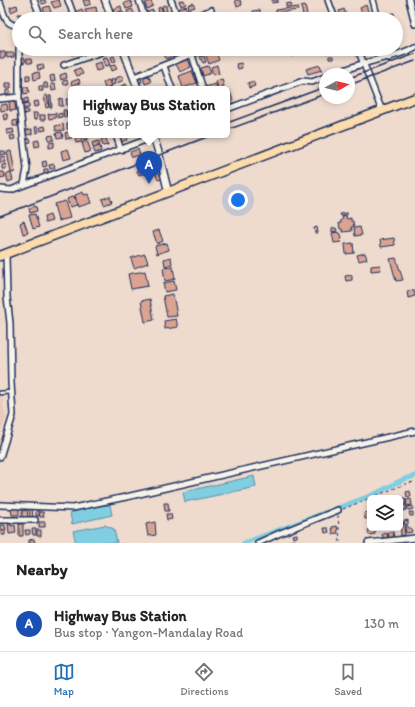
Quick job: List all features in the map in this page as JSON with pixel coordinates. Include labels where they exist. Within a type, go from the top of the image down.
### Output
[{"type":"highway","points":[[3,255],[415,98]]},
{"type":"street","points":[[34,0],[39,12]]},
{"type":"street","points":[[68,0],[72,12]]},
{"type":"street","points":[[105,0],[109,12]]},
{"type":"street","points":[[139,0],[143,12]]},
{"type":"street","points":[[171,0],[175,12]]},
{"type":"street","points":[[328,0],[332,12]]},
{"type":"street","points":[[373,0],[376,12]]},
{"type":"street","points":[[409,0],[415,24]]},
{"type":"street","points":[[0,2],[7,22],[12,25]]},
{"type":"street","points":[[206,12],[211,10]]},
{"type":"street","points":[[403,53],[415,47]]},
{"type":"street","points":[[19,56],[19,97],[27,169],[24,185]]},
{"type":"street","points":[[64,65],[89,56]]},
{"type":"street","points":[[126,56],[137,86]]},
{"type":"street","points":[[134,77],[164,66],[183,56]]},
{"type":"street","points":[[192,56],[202,86]]},
{"type":"street","points":[[361,56],[382,111]]},
{"type":"street","points":[[352,68],[394,56]]},
{"type":"street","points":[[164,66],[171,86]]},
{"type":"street","points":[[230,108],[303,81],[312,82],[319,79]]},
{"type":"street","points":[[0,99],[19,97]]},
{"type":"street","points":[[117,138],[121,150]]},
{"type":"street","points":[[0,189],[11,190],[150,138]]},
{"type":"street","points":[[155,138],[168,191]]},
{"type":"street","points":[[0,456],[13,416],[10,323],[3,255]]},
{"type":"street","points":[[0,505],[73,508],[415,432]]},
{"type":"street","points":[[258,543],[338,510]]},
{"type":"street","points":[[0,520],[35,520]]},
{"type":"street","points":[[368,543],[415,538]]},
{"type":"lane","points":[[0,393],[12,392]]},
{"type":"path","points":[[340,543],[338,510],[408,483],[415,482]]},
{"type":"shaded area","points":[[0,386],[6,419],[0,433]]},
{"type":"water","points":[[254,476],[256,487],[185,502],[183,492]]},
{"type":"water","points":[[110,505],[112,515],[72,524],[70,513],[89,507]]},
{"type":"water","points":[[105,525],[114,529],[117,543],[76,543],[73,531]]},
{"type":"building","points":[[40,0],[45,0],[46,3],[42,4]]},
{"type":"building","points":[[59,0],[61,6],[54,8],[51,2]]},
{"type":"building","points":[[83,0],[90,0],[91,4],[85,6]]},
{"type":"building","points":[[184,0],[186,4],[181,6],[179,1]]},
{"type":"building","points":[[235,0],[240,0],[242,5],[237,7]]},
{"type":"building","points":[[272,0],[278,0],[278,2],[272,3]]},
{"type":"building","points":[[131,1],[133,7],[126,9],[124,3]]},
{"type":"building","points":[[151,1],[153,6],[147,9],[145,3]]},
{"type":"building","points":[[193,3],[195,7],[189,9],[188,5]]},
{"type":"building","points":[[291,3],[292,6],[286,7],[286,4]]},
{"type":"building","points":[[17,5],[18,9],[11,12],[10,7]]},
{"type":"building","points":[[166,5],[167,11],[163,12],[162,6]]},
{"type":"building","points":[[305,5],[306,12],[302,12],[301,6]]},
{"type":"building","points":[[366,5],[368,12],[361,12],[360,8]]},
{"type":"building","points":[[49,6],[51,12],[44,12],[43,8]]},
{"type":"building","points":[[121,6],[122,11],[114,12],[113,9]]},
{"type":"building","points":[[186,6],[188,10],[178,12],[177,9]]},
{"type":"building","points":[[96,7],[97,12],[86,12],[85,9]]},
{"type":"building","points":[[161,7],[163,12],[159,12],[158,8]]},
{"type":"building","points":[[298,7],[298,10],[276,12],[276,10]]},
{"type":"building","points":[[82,9],[83,12],[75,12]]},
{"type":"building","points":[[132,9],[134,12],[127,12]]},
{"type":"building","points":[[344,9],[345,12],[339,12]]},
{"type":"building","points":[[260,10],[260,12],[253,12]]},
{"type":"building","points":[[0,52],[5,52],[5,58],[0,58]]},
{"type":"building","points":[[6,53],[12,53],[12,56],[14,56],[14,57],[7,58]]},
{"type":"building","points":[[114,56],[116,61],[113,63],[111,57]]},
{"type":"building","points":[[165,56],[173,56],[166,59]]},
{"type":"building","points":[[204,56],[206,62],[203,63],[200,57]]},
{"type":"building","points":[[206,56],[218,56],[219,60],[209,64]]},
{"type":"building","points":[[329,56],[333,56],[333,59],[329,59]]},
{"type":"building","points":[[107,57],[110,65],[105,66],[102,58]]},
{"type":"building","points":[[21,58],[25,58],[25,62],[22,63]]},
{"type":"building","points":[[26,59],[31,59],[32,63],[27,63]]},
{"type":"building","points":[[188,59],[191,67],[180,72],[176,64]]},
{"type":"building","points":[[101,62],[103,69],[96,71],[94,64]]},
{"type":"building","points":[[241,63],[242,68],[238,69],[236,64]]},
{"type":"building","points":[[43,64],[44,69],[38,70],[37,65]]},
{"type":"building","points":[[115,65],[117,69],[111,71],[110,66]]},
{"type":"building","points":[[217,65],[219,74],[213,75],[211,67]]},
{"type":"building","points":[[320,65],[321,68],[319,68],[319,71],[308,74],[306,69]]},
{"type":"building","points":[[208,66],[211,73],[203,76],[201,68]]},
{"type":"building","points":[[80,68],[83,74],[77,76],[74,70]]},
{"type":"building","points":[[192,71],[197,83],[189,86],[182,86],[179,76]]},
{"type":"building","points":[[39,72],[40,78],[34,80],[33,73]]},
{"type":"building","points":[[66,73],[67,78],[61,80],[60,75]]},
{"type":"building","points":[[26,75],[30,75],[30,80],[26,81]]},
{"type":"building","points":[[54,75],[55,81],[51,82],[50,76]]},
{"type":"building","points":[[122,76],[124,80],[117,83],[115,78]]},
{"type":"building","points":[[149,76],[151,82],[145,84],[143,77]]},
{"type":"building","points":[[141,77],[142,82],[138,83],[137,79]]},
{"type":"building","points":[[79,79],[80,83],[72,85],[71,82]]},
{"type":"building","points":[[114,79],[115,84],[112,85],[110,80]]},
{"type":"building","points":[[222,79],[224,86],[217,86],[216,81]]},
{"type":"building","points":[[67,80],[68,84],[64,85],[63,81]]},
{"type":"building","points":[[109,80],[111,86],[104,86],[103,82]]},
{"type":"building","points":[[253,81],[255,86],[249,88],[248,83]]},
{"type":"building","points":[[5,83],[11,83],[11,88],[5,88]]},
{"type":"building","points":[[44,83],[47,83],[48,88],[44,88]]},
{"type":"building","points":[[51,84],[55,84],[56,90],[52,91]]},
{"type":"building","points":[[39,86],[42,86],[43,91],[39,91]]},
{"type":"building","points":[[23,87],[28,87],[29,93],[24,94]]},
{"type":"building","points":[[6,90],[10,90],[11,96],[6,96]]},
{"type":"building","points":[[230,91],[233,101],[230,102]]},
{"type":"building","points":[[47,95],[49,107],[46,108],[44,96]]},
{"type":"building","points":[[49,96],[51,96],[52,107],[50,108]]},
{"type":"building","points":[[28,98],[28,102],[24,103],[24,99]]},
{"type":"building","points":[[62,98],[63,106],[59,106],[59,99]]},
{"type":"building","points":[[14,99],[16,110],[10,111],[9,100]]},
{"type":"building","points":[[66,99],[68,99],[68,106]]},
{"type":"building","points":[[38,101],[39,106],[34,107],[33,102]]},
{"type":"building","points":[[7,104],[8,110],[1,111],[0,105]]},
{"type":"building","points":[[29,104],[29,108],[22,109],[21,105]]},
{"type":"building","points":[[22,110],[28,110],[28,113],[22,114]]},
{"type":"building","points":[[63,110],[66,110],[67,117],[64,117]]},
{"type":"building","points":[[33,113],[37,113],[37,119],[34,120]]},
{"type":"building","points":[[56,113],[56,118],[49,119],[48,114]]},
{"type":"building","points":[[62,113],[62,117],[58,118],[58,114]]},
{"type":"building","points":[[3,114],[7,114],[8,119],[4,120]]},
{"type":"building","points":[[40,115],[45,115],[45,120],[40,120]]},
{"type":"building","points":[[17,120],[18,126],[13,126],[13,121]]},
{"type":"building","points":[[63,124],[64,130],[56,131],[55,126]]},
{"type":"building","points":[[45,126],[46,130],[41,131],[40,127]]},
{"type":"building","points":[[35,127],[38,127],[39,132],[36,133]]},
{"type":"building","points":[[13,129],[14,133],[7,134],[6,130]]},
{"type":"building","points":[[32,129],[32,134],[26,135],[26,130]]},
{"type":"building","points":[[62,132],[63,137],[57,138],[56,133]]},
{"type":"building","points":[[68,132],[68,138],[72,138],[66,139],[65,133]]},
{"type":"building","points":[[14,135],[15,139],[11,140],[10,136]]},
{"type":"building","points":[[53,135],[54,140],[49,141],[48,136]]},
{"type":"building","points":[[30,138],[31,142],[26,143],[25,139]]},
{"type":"building","points":[[75,138],[81,138],[82,142],[76,143]]},
{"type":"building","points":[[106,138],[108,145],[103,146],[101,139]]},
{"type":"building","points":[[119,138],[127,138],[127,140],[120,142]]},
{"type":"building","points":[[39,140],[40,146],[35,147],[34,141]]},
{"type":"building","points":[[87,141],[91,151],[85,153],[82,143]]},
{"type":"building","points":[[99,141],[100,145],[93,147],[92,143]]},
{"type":"building","points":[[54,142],[54,147],[49,148],[49,143]]},
{"type":"building","points":[[100,146],[101,151],[95,153],[93,148]]},
{"type":"building","points":[[68,149],[71,158],[63,160],[61,151]]},
{"type":"building","points":[[138,149],[140,155],[132,157],[130,152]]},
{"type":"building","points":[[0,151],[5,151],[6,154],[0,155]]},
{"type":"building","points":[[11,151],[15,172],[11,173],[7,152]]},
{"type":"building","points":[[5,156],[5,162],[0,163],[0,157]]},
{"type":"building","points":[[46,161],[47,166],[43,167],[42,162]]},
{"type":"building","points":[[6,164],[6,169],[2,169],[2,165]]},
{"type":"building","points":[[54,164],[55,168],[50,169],[49,165]]},
{"type":"building","points":[[157,164],[162,179],[158,180],[154,170],[139,175],[137,171],[154,166],[153,165]]},
{"type":"building","points":[[44,169],[48,169],[48,173],[44,173]]},
{"type":"building","points":[[0,172],[4,172],[5,177],[0,178]]},
{"type":"building","points":[[11,173],[13,180],[8,182],[6,174]]},
{"type":"building","points":[[83,192],[84,195],[88,194],[91,203],[78,207],[75,195]]},
{"type":"building","points":[[74,196],[77,205],[70,207],[67,199]]},
{"type":"building","points":[[110,196],[112,202],[104,205],[102,199]]},
{"type":"building","points":[[65,201],[70,218],[58,221],[54,204]]},
{"type":"building","points":[[36,206],[37,211],[30,213],[29,208]]},
{"type":"building","points":[[347,213],[347,215],[341,216],[340,214]]},
{"type":"building","points":[[35,214],[39,227],[33,229],[29,215]]},
{"type":"building","points":[[50,215],[52,221],[45,223],[44,217]]},
{"type":"building","points":[[346,216],[347,219],[351,218],[354,227],[351,227],[352,231],[343,232],[342,229],[340,229],[339,223],[341,223],[341,220],[343,219],[342,217]]},
{"type":"building","points":[[24,221],[28,233],[23,234],[20,223]]},
{"type":"building","points":[[317,227],[318,233],[315,233],[314,228]]},
{"type":"building","points":[[360,227],[362,235],[355,236],[354,228]]},
{"type":"building","points":[[332,228],[336,228],[337,231],[332,232]]},
{"type":"building","points":[[159,230],[163,241],[157,244],[153,232]]},
{"type":"building","points":[[339,232],[342,239],[340,239],[341,242],[334,243],[332,233]]},
{"type":"building","points":[[394,238],[395,245],[381,247],[380,240]]},
{"type":"building","points":[[167,243],[169,250],[157,254],[155,246]]},
{"type":"building","points":[[353,243],[354,253],[346,254],[345,244]]},
{"type":"building","points":[[365,253],[367,259],[359,261],[357,255]]},
{"type":"building","points":[[145,254],[148,263],[134,268],[131,258]]},
{"type":"building","points":[[171,257],[172,264],[165,266],[164,259]]},
{"type":"building","points":[[396,258],[403,280],[396,281],[390,259]]},
{"type":"building","points":[[380,265],[381,270],[371,271],[371,266]]},
{"type":"building","points":[[173,267],[175,279],[165,281],[163,268]]},
{"type":"building","points":[[145,271],[148,286],[131,289],[128,274]]},
{"type":"building","points":[[352,275],[352,280],[346,281],[345,276]]},
{"type":"building","points":[[174,281],[176,290],[165,292],[163,283]]},
{"type":"building","points":[[414,290],[415,296],[408,298],[407,291]]},
{"type":"building","points":[[173,294],[177,316],[167,317],[163,296]]},
{"type":"building","points":[[150,299],[154,320],[145,322],[141,301]]},
{"type":"building","points":[[176,319],[178,327],[165,329],[164,321]]},
{"type":"building","points":[[410,491],[411,496],[407,497],[406,492]]},
{"type":"building","points":[[403,498],[405,498],[406,504],[403,504]]},
{"type":"building","points":[[411,499],[412,505],[407,506],[406,500]]},
{"type":"building","points":[[164,503],[168,503],[169,511],[165,511]]},
{"type":"building","points":[[406,505],[406,510],[403,511],[403,506]]},
{"type":"building","points":[[413,506],[413,509],[408,510],[407,507]]},
{"type":"building","points":[[19,508],[19,515],[12,515],[11,509]]},
{"type":"building","points":[[29,509],[32,509],[33,516],[30,517]]},
{"type":"building","points":[[27,510],[28,517],[22,518],[22,511]]},
{"type":"building","points":[[36,511],[39,511],[39,516],[36,516]]},
{"type":"building","points":[[39,512],[43,512],[44,517],[40,517]]},
{"type":"building","points":[[367,512],[367,519],[365,519],[364,513]]},
{"type":"building","points":[[409,512],[413,512],[413,516],[410,516]]},
{"type":"building","points":[[166,514],[171,514],[172,519],[167,520]]},
{"type":"building","points":[[408,520],[408,524],[405,525],[404,521]]},
{"type":"building","points":[[403,521],[405,535],[401,536],[401,531],[403,531]]},
{"type":"building","points":[[39,522],[45,522],[45,527],[39,527]]},
{"type":"building","points":[[155,522],[156,535],[148,536],[146,524]]},
{"type":"building","points":[[8,524],[11,524],[11,526],[15,525],[16,533],[9,534]]},
{"type":"building","points":[[19,524],[23,524],[23,536],[19,536]]},
{"type":"building","points":[[0,525],[5,525],[6,530],[0,530]]},
{"type":"building","points":[[337,526],[338,533],[333,534],[332,527]]},
{"type":"building","points":[[405,526],[411,528],[412,532],[406,533]]},
{"type":"building","points":[[324,528],[328,528],[329,532],[325,533]]},
{"type":"building","points":[[32,529],[36,529],[36,535],[33,535]]},
{"type":"building","points":[[1,530],[5,530],[5,535],[1,535]]},
{"type":"building","points":[[25,530],[30,530],[30,534],[26,535]]},
{"type":"building","points":[[37,530],[41,530],[41,536],[37,536]]},
{"type":"building","points":[[368,531],[375,531],[375,534],[369,535]]},
{"type":"building","points":[[388,532],[393,532],[394,537],[389,538]]},
{"type":"building","points":[[387,533],[388,538],[383,538],[382,534]]},
{"type":"building","points":[[297,534],[297,537],[293,538],[292,535]]},
{"type":"building","points":[[34,539],[35,543],[29,543],[29,540]]},
{"type":"building","points":[[295,540],[295,543],[287,542]]},
{"type":"waterway","points":[[244,543],[375,494],[404,479],[415,476]]},
{"type":"railway","points":[[355,76],[415,54]]},
{"type":"railway","points":[[355,83],[415,61]]},
{"type":"railway","points":[[230,122],[319,89]]},
{"type":"railway","points":[[230,129],[319,96]]},
{"type":"railway","points":[[0,216],[204,138]]},
{"type":"place","name":"Highway Bus Station","points":[[149,184]]}]
